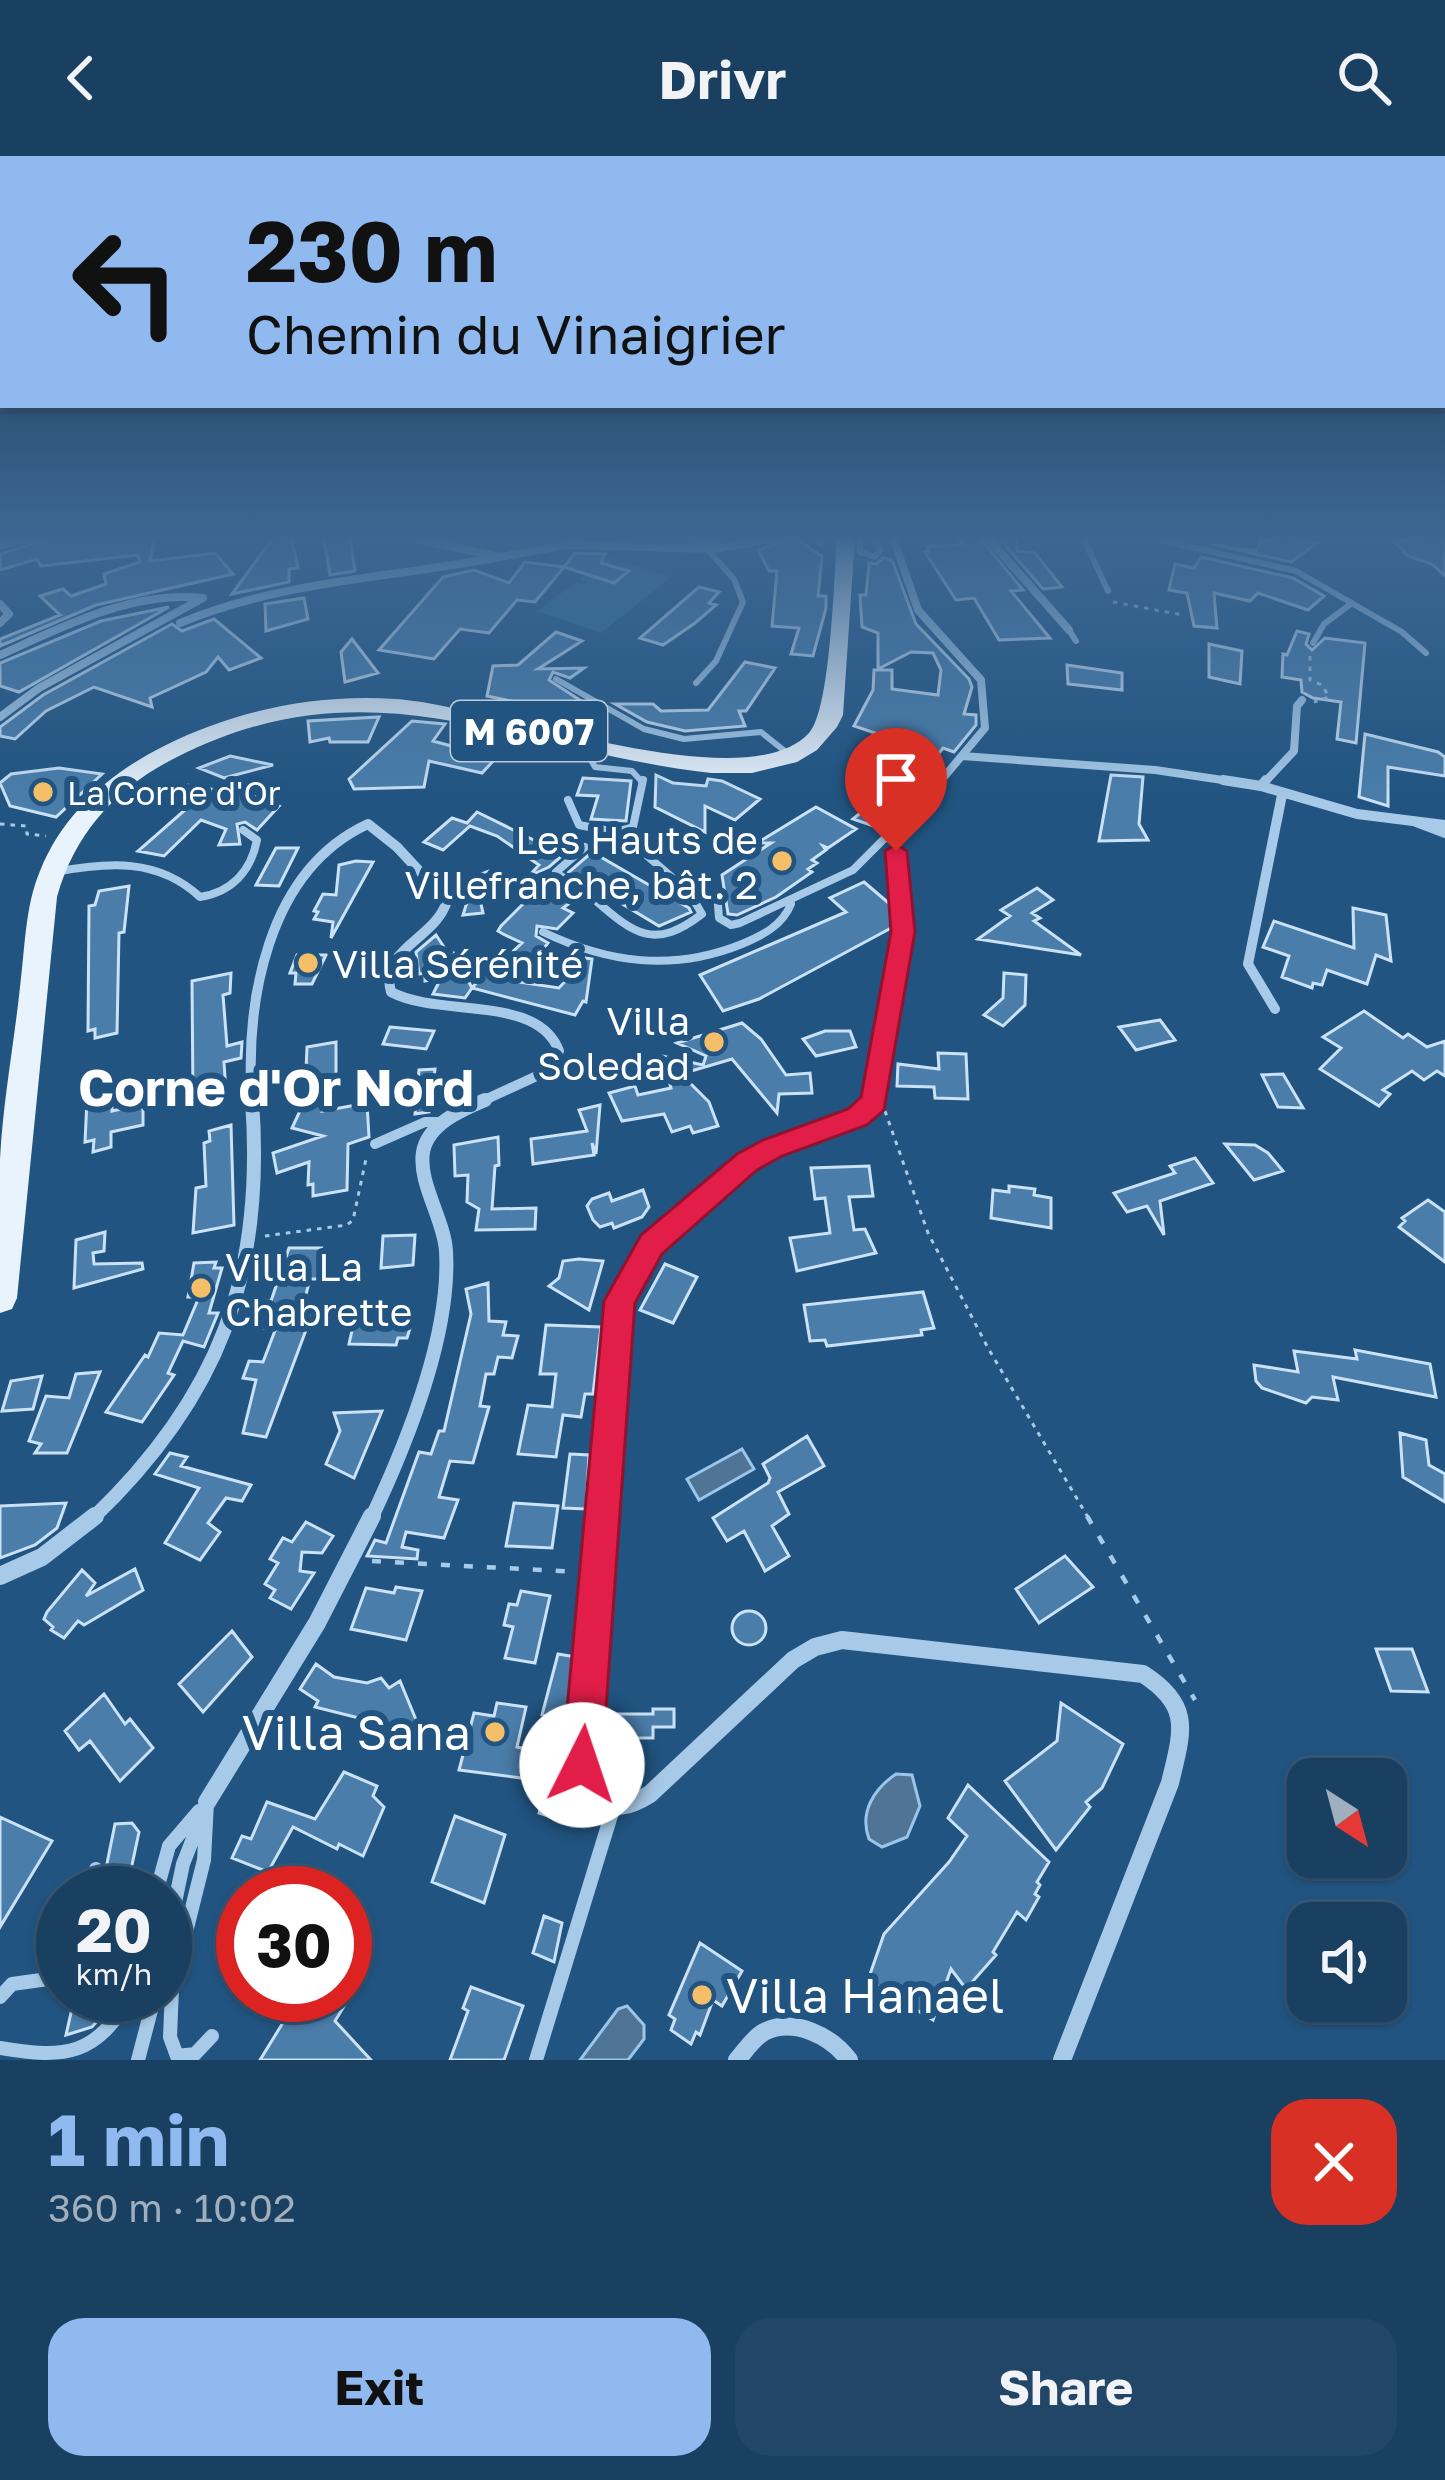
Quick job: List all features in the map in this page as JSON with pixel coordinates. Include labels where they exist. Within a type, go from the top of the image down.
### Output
[{"type":"main road","points":[[791,757],[820,737],[832,716],[837,626]]},
{"type":"main road","name":"M 6007","points":[[0,1298],[14,1204],[25,1048],[49,872],[66,838],[90,808],[146,764],[216,730],[296,710],[365,704],[403,706],[725,768],[791,757]]},
{"type":"street","points":[[0,656],[81,626]]},
{"type":"street","points":[[0,717],[39,688],[155,626]]},
{"type":"street","points":[[101,657],[117,655],[175,626]]},
{"type":"street","points":[[932,626],[981,680],[986,728],[896,834],[903,932],[874,1102],[858,1117],[747,1162],[668,1227],[626,1282],[616,1322],[582,1765],[594,1798],[613,1809],[627,1809],[650,1794],[794,1660],[842,1640],[1143,1674],[1162,1686],[1181,1713],[1178,1747],[1162,1802],[1062,2060]]},
{"type":"street","points":[[1065,626],[1069,630]]},
{"type":"street","points":[[1262,785],[1294,752],[1297,706],[1302,700]]},
{"type":"street","points":[[962,756],[1155,770],[1262,785],[1282,795],[1357,814],[1445,829]]},
{"type":"street","points":[[1275,1010],[1248,964],[1282,795]]},
{"type":"street","points":[[0,1576],[31,1566],[74,1538],[153,1451],[211,1366],[232,1324],[252,1238],[256,1164],[246,1027],[257,969],[286,908],[328,845],[368,824],[397,847],[447,901],[441,921],[392,962],[387,987],[417,1005],[522,1016],[553,1034],[560,1046],[552,1067],[442,1121],[424,1144],[423,1161],[443,1222],[447,1276],[433,1357],[405,1441],[352,1560],[307,1644],[207,1802]]},
{"type":"street","points":[[737,2060],[763,2032],[802,2027],[842,2048],[849,2060]]},
{"type":"lane","points":[[696,683],[716,661],[732,626]]},
{"type":"lane","points":[[1313,643],[1323,626]]},
{"type":"lane","points":[[1391,626],[1426,653]]},
{"type":"lane","points":[[1069,630],[1076,641]]},
{"type":"lane","points":[[556,680],[644,729],[684,739],[761,732],[791,757]]},
{"type":"lane","points":[[585,847],[560,864],[558,876],[596,901],[603,912],[641,932],[677,936],[702,914],[690,890],[638,856],[629,841],[644,781],[632,771],[595,767],[591,760],[597,746]]},
{"type":"lane","points":[[568,800],[579,825],[615,832],[631,828]]},
{"type":"lane","points":[[49,872],[119,863],[172,872],[200,897],[213,896],[230,888],[256,849],[257,840],[243,830]]},
{"type":"lane","points":[[717,893],[719,918],[731,925],[791,904],[853,869],[883,838],[896,834]]},
{"type":"lane","points":[[543,932],[604,958],[688,962],[777,926],[791,904]]},
{"type":"lane","points":[[375,1144],[411,1127],[442,1121]]},
{"type":"lane","points":[[163,1866],[169,1846],[207,1802]]},
{"type":"lane","points":[[183,1866],[207,1802]]},
{"type":"lane","points":[[207,1802],[205,1857],[171,1998],[168,2042],[177,2056],[195,2054],[212,2036]]},
{"type":"lane","points":[[536,2060],[613,1809]]},
{"type":"lane","points":[[0,1996],[12,1984],[36,1983]]},
{"type":"lane","points":[[0,2048],[45,2057],[84,2053],[115,2022]]},
{"type":"lane","points":[[138,2060],[148,2022]]},
{"type":"path","points":[[1302,700],[1322,703],[1329,697],[1322,685],[1310,680],[1313,643]]},
{"type":"path","points":[[0,824],[26,826],[27,834],[66,838]]},
{"type":"path","points":[[874,1102],[888,1114],[928,1233],[988,1348],[1192,1689],[1197,1705]]},
{"type":"path","points":[[252,1238],[347,1225],[353,1220],[366,1158],[375,1144]]},
{"type":"path","points":[[352,1560],[580,1572],[578,1588],[593,1589]]},
{"type":"shaded area","points":[[580,626],[610,626],[601,633]]},
{"type":"shaded area","points":[[742,1449],[754,1469],[699,1500],[687,1479]]},
{"type":"shaded area","points":[[896,1774],[912,1775],[920,1806],[907,1837],[882,1847],[869,1839],[867,1811],[875,1794]]},
{"type":"shaded area","points":[[627,2006],[644,2025],[644,2039],[628,2060],[580,2060],[618,2009]]},
{"type":"building","points":[[33,626],[47,626],[0,646],[0,639]]},
{"type":"building","points":[[89,626],[136,626],[19,692],[0,686],[0,663]]},
{"type":"building","points":[[169,626],[182,631],[222,626],[261,658],[229,670],[218,657],[206,672],[150,698],[152,707],[94,687],[46,711],[15,739],[0,736],[0,727],[43,695]]},
{"type":"building","points":[[400,626],[495,626],[489,633],[460,629],[434,659],[379,650]]},
{"type":"building","points":[[654,626],[691,626],[663,645],[640,638]]},
{"type":"building","points":[[772,626],[821,626],[813,656],[791,654],[799,628]]},
{"type":"building","points":[[918,626],[969,679],[972,687],[964,714],[976,715],[976,725],[954,752],[943,748],[927,769],[937,761],[940,765],[885,830],[853,819],[883,794],[890,796],[919,774],[863,754],[864,744],[875,733],[854,726],[873,690],[874,670],[892,670],[892,689],[938,695],[941,670],[933,653],[911,652],[878,669],[878,633],[862,627]]},
{"type":"building","points":[[991,626],[1040,626],[1050,638],[999,640]]},
{"type":"building","points":[[1297,631],[1309,634],[1306,644],[1312,650],[1325,638],[1365,643],[1356,743],[1337,739],[1341,702],[1313,698],[1302,692],[1301,680],[1282,677],[1283,654],[1287,655]]},
{"type":"building","points":[[556,632],[582,641],[538,669],[584,668],[570,678],[553,672],[549,680],[592,708],[586,717],[487,696],[493,666],[518,665]]},
{"type":"building","points":[[352,639],[378,673],[345,682],[341,652]]},
{"type":"building","points":[[1209,644],[1242,651],[1240,684],[1209,677]]},
{"type":"building","points":[[745,662],[775,668],[746,711],[739,711],[745,726],[685,731],[647,722],[615,704],[653,704],[661,711],[708,710]]},
{"type":"building","points":[[1067,665],[1122,673],[1122,690],[1068,684]]},
{"type":"building","points":[[379,717],[368,742],[330,742],[329,738],[310,742],[308,721]]},
{"type":"building","points":[[412,721],[445,724],[433,741],[496,758],[482,773],[429,761],[424,787],[354,789],[349,779]]},
{"type":"building","points":[[1365,734],[1438,752],[1445,757],[1445,776],[1388,767],[1388,806],[1359,797]]},
{"type":"building","points":[[230,756],[273,765],[224,778],[199,768]]},
{"type":"building","name":"La Corne d'Or","points":[[59,768],[102,774],[56,817],[10,806],[0,783],[11,774]]},
{"type":"building","points":[[656,775],[673,783],[706,786],[708,779],[722,781],[760,799],[735,820],[705,806],[705,832],[655,807]]},
{"type":"building","points":[[1111,775],[1143,777],[1139,824],[1148,840],[1099,841]]},
{"type":"building","points":[[583,778],[631,781],[626,821],[591,819],[598,796],[577,795]]},
{"type":"building","points":[[187,785],[234,793],[235,789],[279,806],[257,830],[245,822],[237,824],[240,844],[219,845],[226,829],[201,820],[164,856],[138,851],[185,810],[180,808],[195,796]]},
{"type":"building","name":"Les Hauts de Villefranche, bât. 2","points":[[816,807],[856,829],[828,848],[823,846],[826,850],[808,869],[812,872],[776,897],[737,915],[728,914],[722,875],[771,843],[757,843]]},
{"type":"building","points":[[477,812],[554,850],[567,837],[577,843],[549,867],[529,876],[539,865],[497,836],[470,826],[443,850],[424,842],[452,818],[467,823]]},
{"type":"building","points":[[276,848],[298,848],[279,886],[256,885]]},
{"type":"building","points":[[592,852],[691,912],[659,926],[569,872]]},
{"type":"building","points":[[373,862],[331,938],[333,922],[314,919],[318,912],[314,911],[323,894],[336,895],[339,865]]},
{"type":"building","points":[[489,871],[502,886],[479,895],[483,913],[463,915],[469,896],[461,882]]},
{"type":"building","points":[[864,882],[891,905],[893,927],[759,999],[723,1011],[700,975],[846,912],[830,898]]},
{"type":"building","points":[[559,885],[578,897],[563,908],[573,913],[557,929],[537,926],[536,936],[548,943],[518,982],[559,988],[586,958],[592,959],[586,1002],[575,1015],[472,988],[491,965],[497,966],[522,943],[498,931],[501,926],[528,899]]},
{"type":"building","points":[[129,886],[124,932],[119,933],[117,1033],[95,1038],[95,1029],[88,1031],[89,906],[95,905],[99,891]]},
{"type":"building","points":[[1037,888],[1053,900],[1032,913],[1040,918],[1034,921],[1081,955],[978,939],[1010,916],[1001,910]]},
{"type":"building","points":[[1353,908],[1386,915],[1391,961],[1376,955],[1367,984],[1327,970],[1322,985],[1313,983],[1312,988],[1282,977],[1289,956],[1263,947],[1274,921],[1354,948]]},
{"type":"building","points":[[436,935],[452,959],[454,954],[472,988],[465,998],[433,994],[441,978],[425,981],[425,973],[419,974],[416,952]]},
{"type":"building","name":"Villa Sérénité","points":[[297,955],[326,955],[312,984],[295,984],[296,973],[290,973]]},
{"type":"building","points":[[231,973],[230,993],[223,995],[227,1046],[242,1042],[241,1058],[224,1062],[226,1092],[193,1097],[192,981]]},
{"type":"building","points":[[1004,973],[1026,975],[1025,1005],[1003,1026],[984,1015],[1003,998]]},
{"type":"building","points":[[1364,1011],[1403,1038],[1408,1034],[1427,1047],[1445,1041],[1445,1076],[1437,1071],[1424,1080],[1412,1071],[1383,1090],[1390,1094],[1379,1106],[1320,1069],[1341,1048],[1323,1037]]},
{"type":"building","points":[[1160,1020],[1175,1040],[1136,1050],[1119,1027]]},
{"type":"building","points":[[742,1023],[761,1039],[786,1075],[810,1073],[812,1093],[779,1094],[777,1113],[732,1059],[681,1074],[709,1102],[718,1126],[693,1133],[690,1126],[672,1132],[664,1114],[622,1121],[609,1093],[635,1086],[638,1095],[671,1088],[662,1056],[703,1065],[706,1056],[677,1043]]},
{"type":"building","points":[[390,1027],[434,1031],[426,1049],[383,1044]]},
{"type":"building","points":[[825,1031],[850,1031],[856,1047],[816,1056],[803,1039]]},
{"type":"building","points":[[336,1042],[336,1089],[323,1111],[367,1103],[369,1137],[348,1144],[347,1190],[313,1196],[313,1184],[308,1185],[309,1162],[277,1173],[273,1153],[323,1136],[292,1128],[304,1102],[315,1100],[313,1069],[306,1070],[307,1047]]},
{"type":"building","points":[[938,1053],[966,1054],[968,1099],[935,1098],[934,1087],[897,1086],[898,1064],[939,1069]]},
{"type":"building","points":[[435,1069],[434,1078],[444,1081],[441,1102],[430,1102],[429,1112],[415,1114],[419,1070]]},
{"type":"building","points":[[1283,1074],[1303,1108],[1278,1107],[1262,1075]]},
{"type":"building","points":[[112,1094],[112,1111],[143,1104],[143,1125],[111,1132],[111,1147],[93,1152],[94,1140],[85,1142],[87,1100]]},
{"type":"building","points":[[600,1105],[596,1154],[592,1143],[594,1155],[533,1164],[531,1139],[587,1131],[579,1110]]},
{"type":"building","points":[[231,1125],[234,1225],[193,1233],[196,1188],[206,1186],[204,1143],[210,1141],[209,1131]]},
{"type":"building","points":[[498,1137],[492,1209],[536,1208],[535,1229],[476,1230],[479,1209],[467,1202],[468,1175],[455,1176],[454,1145]]},
{"type":"building","points":[[1225,1144],[1255,1145],[1283,1171],[1254,1180]]},
{"type":"building","points":[[1195,1158],[1213,1183],[1160,1201],[1164,1235],[1147,1206],[1127,1212],[1114,1193],[1175,1173],[1170,1166]]},
{"type":"building","points":[[869,1166],[873,1196],[849,1197],[854,1230],[865,1229],[876,1253],[797,1271],[790,1238],[830,1233],[825,1198],[815,1199],[811,1168]]},
{"type":"building","points":[[1009,1186],[1035,1189],[1034,1195],[1051,1198],[1051,1228],[991,1218],[993,1190],[1009,1192]]},
{"type":"building","points":[[643,1190],[649,1207],[642,1217],[614,1228],[612,1223],[600,1227],[593,1220],[587,1206],[592,1199],[609,1193],[612,1201]]},
{"type":"building","points":[[1428,1200],[1445,1212],[1445,1262],[1399,1227],[1405,1221],[1402,1218]]},
{"type":"building","points":[[105,1232],[104,1251],[93,1253],[94,1264],[142,1263],[143,1269],[74,1288],[76,1240]]},
{"type":"building","points":[[415,1235],[413,1265],[381,1268],[383,1236]]},
{"type":"building","points":[[289,1248],[321,1248],[319,1253],[327,1253],[319,1279],[310,1279],[301,1314],[312,1314],[266,1437],[243,1433],[256,1380],[243,1378],[249,1361],[263,1362],[276,1328],[238,1327],[256,1301],[271,1301]]},
{"type":"building","points":[[563,1261],[603,1261],[589,1310],[549,1286],[559,1278]]},
{"type":"building","points":[[216,1262],[214,1268],[222,1268],[209,1313],[218,1313],[204,1347],[183,1341],[168,1373],[174,1375],[142,1422],[106,1412],[148,1357],[159,1333],[183,1335],[199,1297],[188,1297],[194,1263]]},
{"type":"building","points":[[665,1264],[697,1277],[673,1323],[640,1310]]},
{"type":"building","points":[[488,1283],[489,1321],[506,1322],[503,1335],[518,1336],[512,1358],[498,1357],[494,1374],[486,1374],[480,1406],[489,1407],[473,1463],[450,1461],[439,1497],[458,1500],[444,1538],[406,1532],[402,1547],[418,1550],[417,1559],[367,1556],[375,1540],[386,1543],[419,1452],[431,1454],[439,1431],[444,1431],[471,1314],[466,1289]]},
{"type":"building","points":[[923,1292],[934,1328],[921,1330],[922,1335],[827,1346],[825,1340],[810,1341],[804,1305]]},
{"type":"building","points":[[357,1308],[404,1308],[414,1315],[407,1338],[398,1338],[396,1345],[349,1344]]},
{"type":"building","points":[[546,1325],[601,1327],[593,1394],[585,1394],[581,1417],[563,1415],[556,1457],[518,1454],[528,1405],[552,1407],[556,1374],[540,1374]]},
{"type":"building","points":[[1355,1350],[1430,1364],[1436,1397],[1333,1377],[1338,1400],[1312,1397],[1306,1403],[1262,1388],[1256,1381],[1254,1365],[1298,1372],[1294,1351],[1357,1359]]},
{"type":"building","points":[[100,1372],[67,1453],[35,1453],[41,1444],[29,1441],[46,1396],[69,1398],[76,1374]]},
{"type":"building","points":[[42,1376],[33,1409],[2,1411],[11,1381]]},
{"type":"building","points":[[382,1411],[354,1478],[326,1464],[340,1431],[334,1413]]},
{"type":"building","points":[[1400,1433],[1426,1440],[1429,1465],[1445,1474],[1445,1502],[1403,1477]]},
{"type":"building","points":[[807,1436],[824,1466],[778,1492],[789,1514],[772,1526],[789,1556],[765,1571],[744,1531],[727,1541],[713,1518],[768,1483],[763,1464]]},
{"type":"building","points":[[170,1453],[187,1457],[181,1466],[251,1485],[242,1501],[226,1498],[208,1523],[220,1532],[200,1560],[165,1543],[199,1488],[155,1474]]},
{"type":"building","points":[[570,1454],[589,1455],[586,1509],[563,1508]]},
{"type":"building","points":[[66,1503],[57,1528],[35,1545],[0,1558],[0,1506]]},
{"type":"building","points":[[514,1503],[558,1506],[552,1548],[506,1546]]},
{"type":"building","points":[[306,1522],[333,1536],[322,1553],[302,1552],[300,1571],[314,1573],[291,1609],[270,1598],[275,1590],[265,1584],[278,1563],[270,1559],[283,1538],[292,1542]]},
{"type":"building","points":[[1065,1556],[1093,1587],[1039,1623],[1016,1589]]},
{"type":"building","points":[[135,1569],[143,1590],[84,1625],[78,1621],[64,1638],[44,1619],[82,1570],[95,1583],[86,1596]]},
{"type":"building","points":[[396,1587],[422,1591],[406,1640],[351,1629],[366,1588],[394,1593]]},
{"type":"building","points":[[521,1591],[550,1596],[535,1663],[505,1658],[513,1627],[504,1625],[509,1604],[517,1605]]},
{"type":"building","points":[[749,1611],[761,1616],[766,1628],[761,1640],[749,1645],[737,1640],[732,1628],[737,1616]]},
{"type":"building","points":[[232,1631],[252,1657],[203,1712],[179,1684]]},
{"type":"building","points":[[1376,1649],[1412,1649],[1428,1692],[1391,1691]]},
{"type":"building","points":[[558,1654],[576,1657],[571,1722],[542,1715]]},
{"type":"building","points":[[316,1664],[334,1677],[367,1683],[381,1678],[389,1688],[400,1681],[419,1727],[405,1737],[401,1729],[384,1741],[376,1722],[368,1740],[359,1718],[315,1707],[318,1701],[300,1689]]},
{"type":"building","points":[[104,1694],[125,1724],[130,1719],[153,1748],[120,1781],[90,1741],[79,1750],[65,1731]]},
{"type":"building","name":"Villa Sana","points":[[497,1703],[526,1707],[517,1747],[527,1749],[521,1778],[459,1770],[474,1713],[494,1716]]},
{"type":"building","points":[[1061,1703],[1123,1744],[1102,1788],[1086,1802],[1090,1807],[1056,1850],[1005,1781],[1057,1741]]},
{"type":"building","points":[[653,1709],[674,1709],[674,1727],[653,1727],[653,1738],[617,1738],[618,1714],[653,1714]]},
{"type":"building","points":[[344,1772],[377,1786],[373,1796],[384,1807],[363,1856],[293,1827],[271,1866],[253,1866],[232,1858],[242,1836],[251,1839],[267,1802],[315,1819]]},
{"type":"building","points":[[549,1772],[565,1776],[563,1821],[539,1813]]},
{"type":"building","points":[[968,1785],[1049,1862],[1037,1882],[1039,1897],[1026,1920],[1017,1912],[993,1952],[996,1955],[966,1989],[951,1969],[933,2020],[868,1980],[884,1934],[967,1836],[948,1818]]},
{"type":"building","points":[[455,1816],[505,1835],[484,1903],[432,1882]]},
{"type":"building","points":[[0,1817],[52,1841],[0,1927]]},
{"type":"building","points":[[132,1823],[139,1832],[132,1866],[106,1866],[115,1824]]},
{"type":"building","points":[[544,1916],[562,1923],[554,1962],[533,1953]]},
{"type":"building","name":"Villa Hanael","points":[[700,1943],[742,1971],[722,2006],[713,2000],[700,2035],[696,2032],[691,2044],[671,2030],[675,2019],[669,2015]]},
{"type":"building","points":[[471,1987],[523,2006],[504,2060],[450,2060],[468,2011],[463,2008]]},
{"type":"building","points":[[69,2022],[96,2022],[92,2027],[66,2035]]},
{"type":"building","points":[[283,2022],[336,2022],[371,2060],[260,2060]]},
{"type":"place","name":"La Corne d'Or","points":[[43,792]]},
{"type":"place","name":"Les Hauts de Villefranche, bât. 2","points":[[782,861]]},
{"type":"place","name":"Villa Sérénité","points":[[308,963]]},
{"type":"place","name":"Villa Soledad","points":[[714,1042]]},
{"type":"place","name":"Villa La Chabrette","points":[[201,1288]]},
{"type":"place","name":"Villa Sana","points":[[495,1732]]},
{"type":"place","name":"Villa Hanael","points":[[702,1995]]},
{"type":"district","name":"Corne d'Or Nord","points":[[276,1086]]},
{"type":"route","points":[[582,1765],[605,1438],[616,1322],[626,1282],[668,1227],[747,1162],[858,1117],[874,1102],[903,932],[896,851]]}]
